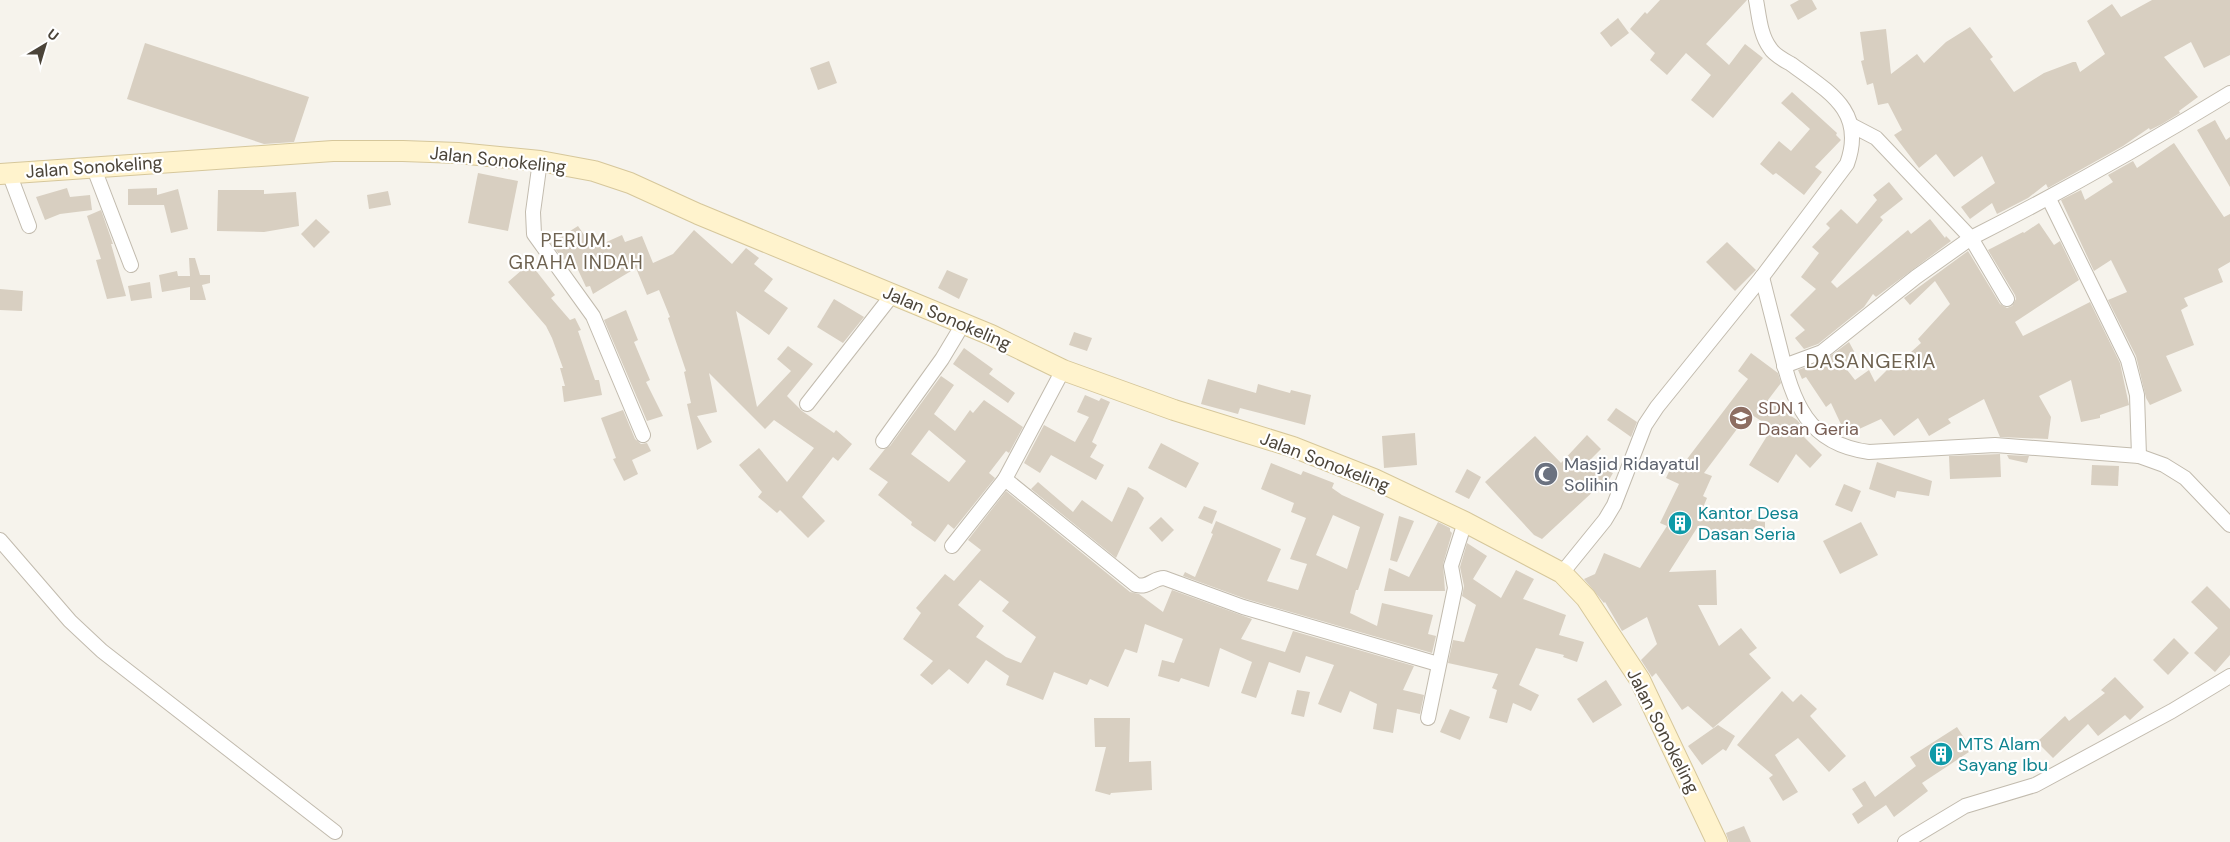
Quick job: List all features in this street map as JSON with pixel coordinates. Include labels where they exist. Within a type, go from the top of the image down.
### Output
[{"type":"street","points":[[1562,573],[1605,520],[1614,505],[1645,425],[1762,278],[1848,164],[1854,143],[1853,126],[1848,114],[1824,88],[1771,50],[1763,33],[1756,0]]},
{"type":"street","points":[[1784,366],[1822,352],[1916,277],[1971,238],[2130,154],[2230,93]]},
{"type":"street","points":[[1853,126],[1876,138],[1971,238],[2007,299]]},
{"type":"street","name":"Jalan Sonokeling","points":[[4,173],[333,151],[458,154],[540,161],[594,171],[630,183],[712,220],[963,324],[1062,370],[1165,407],[1293,447],[1374,479],[1465,522],[1562,573],[1586,598],[1640,680],[1717,842]]},
{"type":"street","points":[[540,161],[532,212],[534,234],[600,329],[643,434]]},
{"type":"street","points":[[93,166],[130,265]]},
{"type":"street","points":[[4,173],[29,226]]},
{"type":"street","points":[[2048,199],[2128,360],[2137,395],[2139,456]]},
{"type":"street","points":[[1762,278],[1792,393],[1807,420],[1833,442],[1848,449],[1869,452],[1995,446],[2139,456],[2164,465],[2185,478],[2230,525]]},
{"type":"street","points":[[806,404],[893,294]]},
{"type":"street","points":[[883,441],[942,359],[963,324]]},
{"type":"street","points":[[952,546],[1005,479],[1062,370]]},
{"type":"street","points":[[1005,479],[1136,584],[1145,586],[1164,578],[1243,607],[1438,664]]},
{"type":"street","points":[[1428,718],[1455,588],[1451,566],[1465,522]]},
{"type":"street","points":[[0,540],[70,620],[102,651],[335,832]]},
{"type":"street","points":[[1905,842],[1965,806],[2035,785],[2172,711],[2230,676]]},
{"type":"building","points":[[1660,0],[1747,0],[1706,44],[1729,65],[1745,44],[1763,58],[1713,118],[1691,100],[1711,75],[1686,53],[1667,75],[1650,60],[1655,53],[1630,29],[1645,12],[1647,14]]},
{"type":"building","points":[[1799,0],[1812,0],[1817,9],[1798,20],[1790,5]]},
{"type":"building","points":[[2152,0],[2230,0],[2230,55],[2204,68],[2191,42],[2164,57],[2198,97],[2179,111],[2180,113],[2162,124],[2150,130],[2149,128],[2123,146],[2048,188],[2046,184],[2028,198],[1997,214],[1992,203],[1970,219],[1961,207],[1995,183],[1982,156],[1954,177],[1936,154],[1919,168],[1894,135],[1902,130],[1888,103],[1878,105],[1873,83],[1867,85],[1861,61],[1864,60],[1860,32],[1886,29],[1891,74],[1917,54],[1924,63],[1946,42],[1970,27],[1993,57],[1990,59],[2014,92],[2044,73],[2073,62],[2076,62],[2080,72],[2105,54],[2087,21],[2112,4],[2121,17]]},
{"type":"building","points":[[1618,18],[1629,33],[1611,47],[1600,33]]},
{"type":"building","points":[[145,43],[309,97],[294,142],[264,144],[127,99]]},
{"type":"building","points":[[829,61],[837,83],[818,90],[810,68]]},
{"type":"building","points":[[1792,92],[1837,133],[1836,135],[1841,140],[1815,167],[1822,172],[1804,195],[1776,173],[1773,175],[1760,164],[1779,141],[1791,151],[1810,129],[1781,103]]},
{"type":"building","points":[[2215,120],[2226,140],[2230,137],[2230,187],[2197,130]]},
{"type":"building","points":[[2174,143],[2224,217],[2230,214],[2230,262],[2218,269],[2223,282],[2184,298],[2188,306],[2181,310],[2194,345],[2166,356],[2182,391],[2150,405],[2146,398],[2136,356],[2108,300],[2127,292],[2111,260],[2094,271],[2061,200],[2081,190],[2085,200],[2113,182],[2108,175],[2133,161],[2137,168]]},
{"type":"building","points":[[478,173],[518,181],[508,231],[468,223]]},
{"type":"building","points":[[1889,182],[1903,199],[1880,217],[1883,220],[1831,282],[1837,288],[1908,230],[1911,234],[1930,219],[1945,238],[1946,236],[1951,241],[1876,297],[1873,294],[1864,307],[1818,344],[1804,349],[1795,338],[1805,330],[1790,315],[1816,289],[1801,277],[1819,253],[1812,247],[1830,228],[1826,224],[1841,209],[1857,224],[1877,200],[1873,195]]},
{"type":"building","points":[[67,188],[70,197],[90,195],[92,210],[60,214],[45,220],[36,197]]},
{"type":"building","points":[[157,188],[157,195],[178,189],[188,229],[171,233],[164,205],[128,205],[128,189]]},
{"type":"building","points":[[218,190],[264,190],[264,194],[296,192],[299,226],[264,232],[217,231]]},
{"type":"building","points":[[388,191],[391,205],[369,209],[367,195]]},
{"type":"building","points":[[101,210],[113,244],[111,244],[126,296],[107,299],[96,260],[101,259],[87,216]]},
{"type":"building","points":[[316,219],[330,232],[314,248],[301,234]]},
{"type":"building","points":[[2039,223],[2054,245],[2060,241],[2079,280],[2015,322],[2023,336],[2090,302],[2120,363],[2129,405],[2100,415],[2100,418],[2081,422],[2071,380],[2039,396],[2051,417],[2048,439],[2000,437],[1984,399],[1948,419],[1951,423],[1929,436],[1918,418],[1894,436],[1881,419],[1846,435],[1831,403],[1826,407],[1806,377],[1802,379],[1798,370],[1825,360],[1849,342],[1856,355],[1844,366],[1855,380],[1869,370],[1875,382],[1899,358],[1901,361],[1921,343],[1918,339],[1950,304],[1935,281],[1910,305],[1904,298],[1968,251],[2000,304],[2007,308],[2012,306],[2016,299],[2015,295],[1988,250],[2024,233]]},
{"type":"building","points":[[578,226],[593,248],[622,235],[625,242],[642,236],[653,263],[673,254],[694,230],[732,264],[746,248],[759,258],[754,264],[773,279],[764,291],[788,308],[769,335],[736,311],[757,407],[791,371],[777,359],[788,346],[813,364],[787,396],[802,411],[834,433],[836,430],[852,444],[838,461],[833,457],[802,497],[825,521],[808,538],[780,510],[777,513],[758,497],[762,492],[739,465],[759,448],[787,482],[814,448],[774,420],[765,429],[709,373],[717,412],[697,416],[712,442],[697,450],[687,404],[691,403],[684,372],[686,371],[668,318],[670,317],[659,290],[647,295],[636,268],[593,294],[590,286],[586,287],[573,259],[570,257],[563,260],[551,243]]},
{"type":"building","points":[[1727,242],[1756,270],[1735,291],[1706,262]]},
{"type":"building","points":[[189,258],[195,258],[200,275],[210,275],[210,283],[202,285],[206,300],[190,300],[190,287],[162,292],[159,275],[177,271],[178,276],[190,276]]},
{"type":"building","points":[[530,263],[555,295],[551,298],[570,320],[575,318],[581,330],[578,331],[595,380],[599,380],[602,395],[564,402],[562,386],[565,386],[560,368],[563,368],[552,338],[546,326],[508,282]]},
{"type":"building","points":[[947,270],[968,279],[959,299],[938,288]]},
{"type":"building","points":[[150,282],[152,298],[131,301],[128,286]]},
{"type":"building","points":[[0,289],[23,291],[22,311],[0,310]]},
{"type":"building","points":[[834,299],[864,317],[843,343],[817,327]]},
{"type":"building","points":[[626,310],[638,340],[634,342],[650,380],[646,382],[663,416],[647,421],[604,320]]},
{"type":"building","points":[[1074,332],[1092,338],[1087,351],[1069,345]]},
{"type":"building","points":[[964,348],[993,369],[989,374],[1015,393],[1008,403],[953,364]]},
{"type":"building","points":[[1751,353],[1778,373],[1781,383],[1768,400],[1797,420],[1805,429],[1801,434],[1822,455],[1810,468],[1796,454],[1778,483],[1749,465],[1772,428],[1749,413],[1704,473],[1712,476],[1703,496],[1707,498],[1702,510],[1765,522],[1765,529],[1733,529],[1732,535],[1697,528],[1669,572],[1716,570],[1717,605],[1698,605],[1719,646],[1741,628],[1757,648],[1749,654],[1771,678],[1713,728],[1688,706],[1682,710],[1656,673],[1652,677],[1641,660],[1657,644],[1647,617],[1622,631],[1605,602],[1584,579],[1595,574],[1604,553],[1640,568],[1667,526],[1660,523],[1679,484],[1666,478],[1675,459],[1684,463],[1748,379],[1738,371]]},
{"type":"building","points":[[941,376],[954,385],[934,414],[955,431],[970,410],[973,413],[984,400],[1023,427],[1009,453],[1006,451],[989,473],[995,478],[954,529],[948,524],[935,542],[911,525],[912,522],[878,495],[888,482],[869,469],[885,449],[890,446]],"holes":[[[929,430],[966,461],[949,482],[911,454]]]},
{"type":"building","points":[[1208,379],[1256,393],[1258,384],[1290,393],[1291,390],[1311,395],[1305,425],[1240,408],[1238,414],[1201,404]]},
{"type":"building","points":[[1085,395],[1099,401],[1101,398],[1110,402],[1092,442],[1097,445],[1090,457],[1104,465],[1096,480],[1051,455],[1040,473],[1024,463],[1044,425],[1075,442],[1089,417],[1077,412]]},
{"type":"building","points":[[1616,408],[1637,422],[1631,437],[1607,420]]},
{"type":"building","points":[[623,410],[635,439],[641,444],[647,443],[651,451],[632,460],[638,474],[624,481],[613,459],[616,458],[601,418]]},
{"type":"building","points":[[1415,433],[1417,465],[1384,468],[1382,436]]},
{"type":"building","points":[[1587,435],[1601,449],[1590,460],[1613,473],[1603,490],[1598,487],[1542,539],[1534,535],[1485,482],[1535,436],[1561,463]]},
{"type":"building","points":[[1161,443],[1199,463],[1186,488],[1148,468]]},
{"type":"building","points":[[2000,454],[2001,477],[1950,479],[1949,456]]},
{"type":"building","points":[[2007,455],[2029,456],[2027,463],[2009,459]]},
{"type":"building","points":[[1877,462],[1932,481],[1929,496],[1897,491],[1895,498],[1869,489]]},
{"type":"building","points":[[1271,463],[1301,475],[1303,471],[1334,483],[1332,488],[1342,495],[1384,514],[1358,590],[1356,590],[1350,613],[1377,626],[1382,603],[1433,615],[1428,634],[1436,636],[1432,653],[1246,599],[1183,576],[1185,572],[1195,577],[1213,534],[1211,533],[1216,521],[1281,549],[1267,581],[1298,590],[1307,564],[1290,559],[1306,518],[1291,512],[1294,503],[1261,489]],"holes":[[[1333,515],[1360,527],[1347,569],[1316,555]]]},
{"type":"building","points":[[2092,465],[2119,466],[2118,486],[2091,485]]},
{"type":"building","points":[[1467,469],[1481,477],[1469,499],[1455,492]]},
{"type":"building","points":[[1038,482],[1073,512],[1082,500],[1112,522],[1128,487],[1137,491],[1144,498],[1116,558],[1031,489]]},
{"type":"building","points":[[1844,484],[1861,491],[1852,512],[1835,505]]},
{"type":"building","points":[[1006,491],[1130,592],[1139,594],[1163,612],[1172,590],[1252,619],[1241,639],[1285,652],[1293,631],[1414,666],[1403,690],[1424,695],[1420,714],[1397,709],[1393,733],[1373,729],[1377,704],[1350,691],[1341,713],[1318,704],[1334,665],[1306,656],[1300,673],[1269,662],[1256,698],[1241,693],[1252,662],[1220,648],[1209,687],[1181,678],[1179,682],[1158,676],[1162,660],[1174,663],[1183,639],[1145,624],[1137,653],[1125,649],[1108,687],[1090,679],[1087,685],[1054,672],[1043,700],[1006,685],[1009,676],[986,660],[968,684],[949,669],[932,685],[920,675],[933,661],[903,639],[921,613],[916,608],[945,574],[954,581],[981,550],[968,540]],"holes":[[[980,580],[1009,602],[1002,611],[1036,637],[1021,663],[1006,657],[976,637],[984,626],[958,605]]]},
{"type":"building","points":[[1204,506],[1217,511],[1212,524],[1198,518]]},
{"type":"building","points":[[1399,516],[1414,521],[1397,562],[1390,560]]},
{"type":"building","points":[[1161,517],[1174,530],[1162,542],[1149,528]]},
{"type":"building","points":[[1438,522],[1450,528],[1452,533],[1443,564],[1445,591],[1384,591],[1389,568],[1409,577]]},
{"type":"building","points":[[1861,522],[1878,555],[1840,574],[1823,541]]},
{"type":"building","points":[[1467,543],[1487,556],[1473,579],[1501,598],[1516,570],[1534,579],[1523,599],[1566,615],[1559,635],[1584,642],[1577,662],[1563,657],[1564,655],[1536,648],[1519,685],[1539,695],[1531,711],[1513,703],[1507,723],[1489,718],[1497,690],[1492,688],[1498,674],[1448,663],[1453,640],[1464,642],[1476,605],[1462,596],[1464,586],[1460,567]]},
{"type":"building","points":[[2207,586],[2230,609],[2230,655],[2215,672],[2194,653],[2218,628],[2191,602]]},
{"type":"building","points":[[2174,638],[2189,653],[2168,675],[2153,660]]},
{"type":"building","points":[[2115,677],[2144,707],[2130,720],[2125,715],[2098,736],[2088,724],[2053,758],[2037,742],[2065,716],[2069,721],[2105,693],[2101,690]]},
{"type":"building","points":[[1606,680],[1622,705],[1593,723],[1577,699]]},
{"type":"building","points":[[1297,690],[1310,692],[1304,717],[1291,714]]},
{"type":"building","points":[[1782,691],[1793,702],[1801,694],[1817,709],[1810,716],[1846,756],[1829,772],[1798,738],[1775,755],[1798,792],[1783,801],[1769,778],[1773,775],[1737,745]]},
{"type":"building","points":[[1450,709],[1470,717],[1460,740],[1440,732]]},
{"type":"building","points":[[1094,718],[1130,718],[1129,762],[1151,761],[1152,790],[1111,793],[1110,795],[1095,791],[1106,747],[1095,747]]},
{"type":"building","points":[[1718,725],[1735,736],[1726,751],[1723,749],[1702,765],[1688,746]]},
{"type":"building","points":[[1957,727],[1972,750],[1922,783],[1928,791],[1894,817],[1886,805],[1858,824],[1852,814],[1863,806],[1852,789],[1865,781],[1875,797],[1916,766],[1910,757]]},
{"type":"building","points":[[1744,826],[1751,842],[1729,842],[1726,833]]},
{"type":"place","name":"SDN 1 Dasan Geria","points":[[1741,418]]},
{"type":"place","name":"Masjid Ridayatul Solihin","points":[[1546,474]]},
{"type":"place","name":"Kantor Desa Dasan Seria","points":[[1680,523]]},
{"type":"place","name":"MTS Alam Sayang Ibu","points":[[1941,754]]},
{"type":"district","name":"PERUM. GRAHA INDAH","points":[[576,251]]},
{"type":"district","name":"DASANGERIA","points":[[1871,361]]}]
